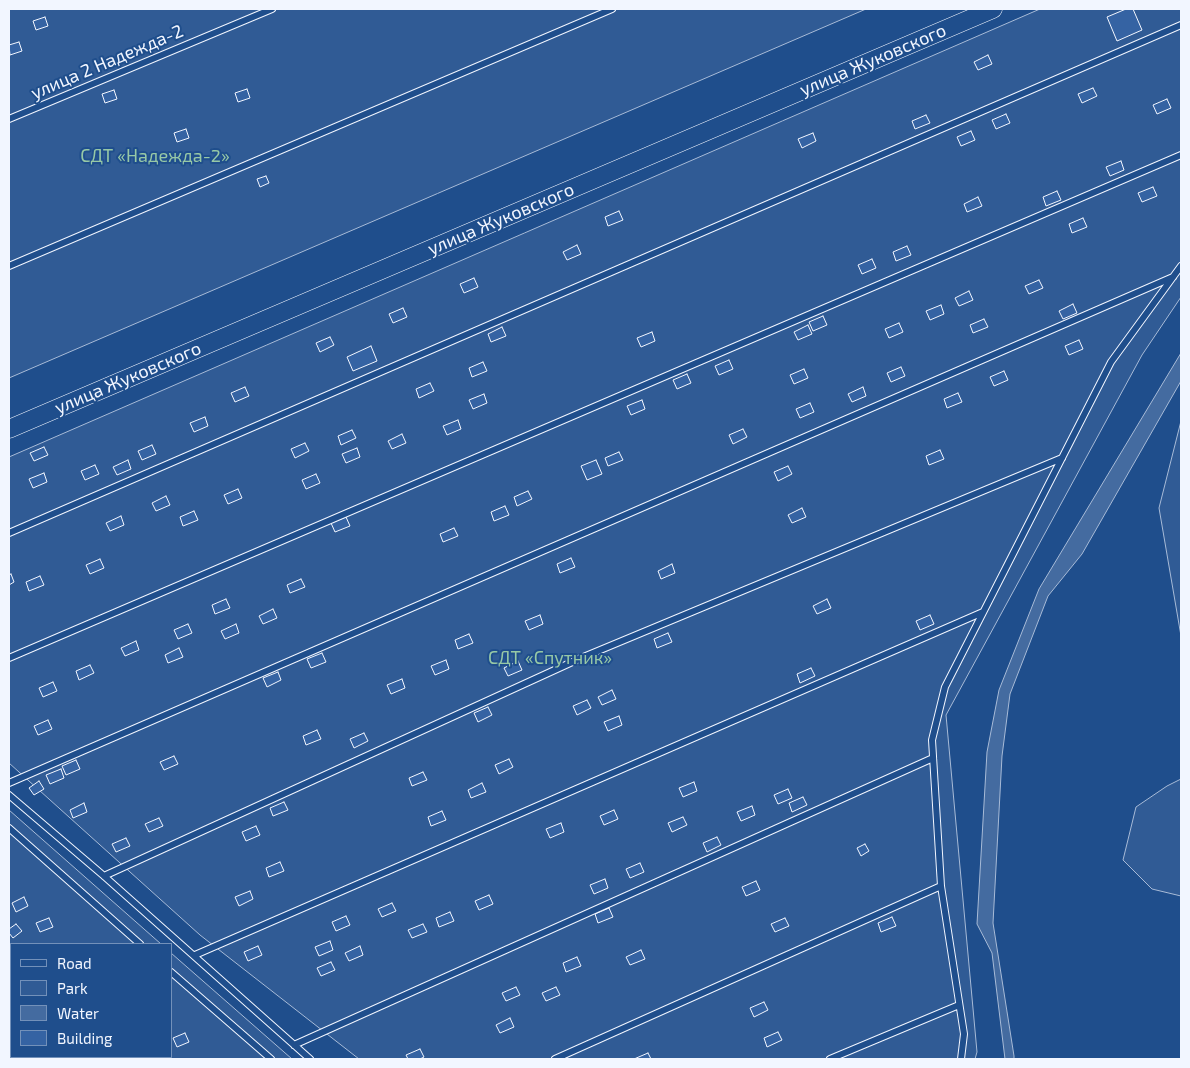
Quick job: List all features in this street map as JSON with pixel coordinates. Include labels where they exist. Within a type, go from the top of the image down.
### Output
[{"type":"main road","name":"улица Жуковского","points":[[9,429],[993,9]]},
{"type":"lane","name":"улица 2 Надежда-2","points":[[9,120],[272,9]]},
{"type":"lane","points":[[9,266],[612,9]]},
{"type":"lane","points":[[9,532],[1181,25]]},
{"type":"lane","points":[[9,658],[1181,155]]},
{"type":"lane","points":[[962,1059],[964,1034],[941,886],[932,740],[945,688],[1111,362],[1181,266]]},
{"type":"lane","points":[[9,784],[1173,277]]},
{"type":"lane","points":[[104,876],[581,658],[1062,458]]},
{"type":"lane","points":[[194,955],[983,612]]},
{"type":"lane","points":[[294,1045],[933,758]]},
{"type":"lane","points":[[9,795],[104,876],[310,1059]]},
{"type":"lane","points":[[9,828],[139,943]]},
{"type":"lane","points":[[555,1059],[941,886]]},
{"type":"lane","points":[[172,973],[271,1059]]},
{"type":"lane","points":[[830,1059],[959,1005]]},
{"type":"green space","name":"СДТ «Надежда-2»","points":[[9,9],[866,9],[9,378]]},
{"type":"green space","name":"СДТ «Спутник»","points":[[1040,9],[1181,9],[1181,297],[1142,355],[946,715],[977,1052],[975,1059],[359,1059],[200,935],[9,763],[9,457]]},
{"type":"green space","points":[[1181,421],[1181,636],[1159,508]]},
{"type":"green space","points":[[1181,779],[1181,896],[1152,889],[1123,860],[1136,807]]},
{"type":"green space","points":[[9,810],[160,943],[10,943],[10,1058],[172,1058],[172,954],[292,1059],[9,1059]]},
{"type":"water","points":[[1181,353],[1181,381],[1082,554],[1048,596],[1010,694],[1002,756],[993,923],[1014,1056],[1014,1059],[1005,1059],[992,953],[977,924],[987,752],[999,690],[1039,589]]},
{"type":"building","points":[[1126,9],[1133,9],[1142,30],[1117,41],[1107,17]]},
{"type":"building","points":[[45,17],[48,26],[36,30],[33,21]]},
{"type":"building","points":[[19,42],[22,51],[10,55],[9,45]]},
{"type":"building","points":[[988,55],[992,64],[978,70],[974,62]]},
{"type":"building","points":[[1093,88],[1097,96],[1082,103],[1078,94]]},
{"type":"building","points":[[247,89],[250,98],[238,102],[235,93]]},
{"type":"building","points":[[114,90],[117,99],[105,103],[102,94]]},
{"type":"building","points":[[1167,99],[1171,108],[1157,114],[1153,105]]},
{"type":"building","points":[[1006,114],[1010,123],[996,129],[992,120]]},
{"type":"building","points":[[926,115],[930,123],[915,129],[912,121]]},
{"type":"building","points":[[186,129],[189,138],[177,142],[174,133]]},
{"type":"building","points":[[971,131],[975,140],[961,146],[957,137]]},
{"type":"building","points":[[813,133],[816,141],[802,148],[798,139]]},
{"type":"building","points":[[1121,161],[1124,170],[1110,176],[1106,167]]},
{"type":"building","points":[[266,176],[269,183],[260,187],[257,179]]},
{"type":"building","points":[[1153,187],[1157,196],[1142,202],[1138,193]]},
{"type":"building","points":[[1057,191],[1061,200],[1046,206],[1043,197]]},
{"type":"building","points":[[978,197],[982,206],[967,212],[964,204]]},
{"type":"building","points":[[619,211],[623,220],[608,226],[605,217]]},
{"type":"building","points":[[1083,218],[1087,227],[1072,233],[1069,224]]},
{"type":"building","points":[[577,245],[581,254],[567,260],[563,252]]},
{"type":"building","points":[[907,246],[911,255],[896,261],[893,252]]},
{"type":"building","points":[[872,259],[876,268],[862,274],[858,265]]},
{"type":"building","points":[[474,278],[478,287],[464,293],[460,284]]},
{"type":"building","points":[[1039,280],[1043,288],[1029,294],[1025,286]]},
{"type":"building","points":[[969,291],[973,300],[959,306],[955,298]]},
{"type":"building","points":[[1073,304],[1077,313],[1063,319],[1059,311]]},
{"type":"building","points":[[941,305],[944,314],[930,320],[926,311]]},
{"type":"building","points":[[403,308],[407,317],[393,323],[389,314]]},
{"type":"building","points":[[823,316],[827,325],[813,331],[809,322]]},
{"type":"building","points":[[984,319],[988,327],[973,333],[970,325]]},
{"type":"building","points":[[899,323],[903,332],[889,338],[885,329]]},
{"type":"building","points":[[808,325],[812,334],[798,340],[794,332]]},
{"type":"building","points":[[502,327],[506,336],[491,342],[488,334]]},
{"type":"building","points":[[652,332],[655,341],[641,347],[637,338]]},
{"type":"building","points":[[330,337],[334,345],[320,352],[316,343]]},
{"type":"building","points":[[1079,340],[1083,349],[1069,355],[1065,346]]},
{"type":"building","points":[[371,346],[377,361],[353,371],[347,357]]},
{"type":"building","points":[[729,360],[733,369],[719,375],[715,366]]},
{"type":"building","points":[[483,362],[487,371],[472,377],[469,368]]},
{"type":"building","points":[[901,367],[905,376],[891,382],[887,373]]},
{"type":"building","points":[[804,369],[808,378],[794,384],[790,375]]},
{"type":"building","points":[[1004,371],[1008,380],[994,386],[990,377]]},
{"type":"building","points":[[687,374],[691,383],[677,389],[673,380]]},
{"type":"building","points":[[430,383],[434,391],[419,398],[416,389]]},
{"type":"building","points":[[245,387],[249,396],[235,402],[231,393]]},
{"type":"building","points":[[863,387],[866,396],[852,402],[848,394]]},
{"type":"building","points":[[958,393],[962,402],[947,408],[944,399]]},
{"type":"building","points":[[484,394],[487,403],[473,409],[469,400]]},
{"type":"building","points":[[642,400],[645,409],[631,415],[627,406]]},
{"type":"building","points":[[810,403],[814,412],[800,418],[796,409]]},
{"type":"building","points":[[205,417],[208,426],[194,432],[190,423]]},
{"type":"building","points":[[458,420],[461,429],[447,435],[443,426]]},
{"type":"building","points":[[743,429],[747,437],[733,444],[729,435]]},
{"type":"building","points":[[352,430],[356,438],[341,445],[338,436]]},
{"type":"building","points":[[402,434],[406,443],[392,449],[388,441]]},
{"type":"building","points":[[305,443],[309,451],[295,458],[291,449]]},
{"type":"building","points":[[152,445],[156,454],[142,460],[138,451]]},
{"type":"building","points":[[44,447],[48,455],[34,461],[30,453]]},
{"type":"building","points":[[357,448],[360,457],[346,463],[342,454]]},
{"type":"building","points":[[940,450],[944,459],[929,465],[926,456]]},
{"type":"building","points":[[619,452],[623,460],[608,466],[605,458]]},
{"type":"building","points":[[128,460],[131,469],[117,475],[113,467]]},
{"type":"building","points":[[596,460],[602,474],[587,480],[581,466]]},
{"type":"building","points":[[95,465],[99,474],[85,480],[81,471]]},
{"type":"building","points":[[788,466],[792,474],[778,481],[774,472]]},
{"type":"building","points":[[44,473],[47,482],[33,488],[29,479]]},
{"type":"building","points":[[316,474],[320,483],[306,489],[302,480]]},
{"type":"building","points":[[238,489],[242,498],[228,504],[224,495]]},
{"type":"building","points":[[528,491],[532,499],[517,506],[514,497]]},
{"type":"building","points":[[166,496],[170,505],[156,511],[152,503]]},
{"type":"building","points":[[505,506],[509,515],[494,521],[491,512]]},
{"type":"building","points":[[802,508],[806,517],[792,523],[788,515]]},
{"type":"building","points":[[194,511],[198,520],[183,526],[180,517]]},
{"type":"building","points":[[121,516],[124,525],[110,531],[106,523]]},
{"type":"building","points":[[346,517],[350,526],[335,532],[331,523]]},
{"type":"building","points":[[454,528],[458,536],[443,542],[440,534]]},
{"type":"building","points":[[571,558],[575,567],[560,573],[557,564]]},
{"type":"building","points":[[100,559],[104,568],[90,574],[86,565]]},
{"type":"building","points":[[672,564],[675,573],[661,579],[658,571]]},
{"type":"building","points":[[11,574],[14,582],[9,585],[9,575]]},
{"type":"building","points":[[40,576],[44,585],[29,591],[26,582]]},
{"type":"building","points":[[301,579],[305,587],[290,593],[287,585]]},
{"type":"building","points":[[226,599],[230,608],[215,614],[212,605]]},
{"type":"building","points":[[827,599],[831,608],[817,614],[813,606]]},
{"type":"building","points":[[273,609],[277,618],[263,624],[259,616]]},
{"type":"building","points":[[540,615],[543,624],[529,630],[525,621]]},
{"type":"building","points":[[930,615],[934,624],[920,630],[916,621]]},
{"type":"building","points":[[188,624],[192,633],[178,639],[174,630]]},
{"type":"building","points":[[236,624],[239,633],[225,639],[221,631]]},
{"type":"building","points":[[668,633],[672,642],[657,648],[654,639]]},
{"type":"building","points":[[469,634],[473,643],[458,649],[455,640]]},
{"type":"building","points":[[136,641],[139,650],[125,656],[121,648]]},
{"type":"building","points":[[179,648],[183,657],[168,663],[165,655]]},
{"type":"building","points":[[322,653],[326,662],[311,668],[307,659]]},
{"type":"building","points":[[446,660],[449,669],[435,675],[431,666]]},
{"type":"building","points":[[518,661],[522,670],[508,676],[504,668]]},
{"type":"building","points":[[90,665],[94,673],[79,680],[76,671]]},
{"type":"building","points":[[811,668],[815,676],[800,683],[797,674]]},
{"type":"building","points":[[278,672],[281,680],[267,687],[263,678]]},
{"type":"building","points":[[402,679],[405,688],[391,694],[387,685]]},
{"type":"building","points":[[53,682],[57,691],[43,697],[39,688]]},
{"type":"building","points":[[612,690],[616,699],[602,705],[598,697]]},
{"type":"building","points":[[587,700],[591,708],[577,715],[573,706]]},
{"type":"building","points":[[488,707],[492,715],[478,722],[474,713]]},
{"type":"building","points":[[619,716],[622,725],[608,731],[604,722]]},
{"type":"building","points":[[48,720],[52,729],[38,735],[34,726]]},
{"type":"building","points":[[317,730],[321,739],[306,745],[303,736]]},
{"type":"building","points":[[364,733],[368,741],[354,748],[350,739]]},
{"type":"building","points":[[174,756],[178,764],[164,770],[160,762]]},
{"type":"building","points":[[509,759],[513,767],[499,774],[495,765]]},
{"type":"building","points":[[76,760],[80,769],[66,775],[62,766]]},
{"type":"building","points":[[61,769],[64,778],[50,784],[46,775]]},
{"type":"building","points":[[423,772],[427,780],[412,786],[409,778]]},
{"type":"building","points":[[39,781],[44,789],[34,795],[29,788]]},
{"type":"building","points":[[694,782],[697,791],[683,797],[679,788]]},
{"type":"building","points":[[482,783],[486,792],[471,798],[468,790]]},
{"type":"building","points":[[788,789],[792,798],[778,804],[774,795]]},
{"type":"building","points":[[803,797],[807,805],[792,812],[789,803]]},
{"type":"building","points":[[284,802],[288,810],[273,816],[270,808]]},
{"type":"building","points":[[84,803],[87,812],[73,818],[70,810]]},
{"type":"building","points":[[752,806],[755,815],[741,821],[737,812]]},
{"type":"building","points":[[614,810],[618,819],[604,825],[600,816]]},
{"type":"building","points":[[442,811],[446,820],[431,826],[428,817]]},
{"type":"building","points":[[683,817],[687,825],[672,832],[668,823]]},
{"type":"building","points":[[159,818],[163,826],[149,832],[145,824]]},
{"type":"building","points":[[561,823],[564,832],[550,838],[546,829]]},
{"type":"building","points":[[256,826],[260,835],[246,841],[242,832]]},
{"type":"building","points":[[717,837],[721,845],[707,852],[703,843]]},
{"type":"building","points":[[126,838],[130,846],[116,852],[112,844]]},
{"type":"building","points":[[865,844],[869,851],[861,856],[857,848]]},
{"type":"building","points":[[280,862],[284,871],[269,877],[266,868]]},
{"type":"building","points":[[640,863],[644,872],[630,878],[626,869]]},
{"type":"building","points":[[605,879],[608,888],[594,894],[590,885]]},
{"type":"building","points":[[756,881],[760,890],[746,896],[742,887]]},
{"type":"building","points":[[250,891],[253,899],[239,906],[235,897]]},
{"type":"building","points":[[489,895],[493,904],[479,910],[475,901]]},
{"type":"building","points":[[24,897],[28,906],[16,912],[12,903]]},
{"type":"building","points":[[392,903],[396,911],[382,917],[378,909]]},
{"type":"building","points":[[609,908],[613,917],[598,923],[595,914]]},
{"type":"building","points":[[450,912],[454,921],[439,927],[436,918]]},
{"type":"building","points":[[346,916],[350,925],[336,931],[332,922]]},
{"type":"building","points":[[892,917],[896,926],[881,932],[878,923]]},
{"type":"building","points":[[49,918],[53,927],[40,932],[36,923]]},
{"type":"building","points":[[785,918],[789,926],[775,932],[771,924]]},
{"type":"building","points":[[16,924],[22,931],[13,938],[9,933],[9,929]]},
{"type":"building","points":[[423,924],[427,932],[412,938],[408,930]]},
{"type":"building","points":[[330,941],[333,950],[319,956],[315,947]]},
{"type":"building","points":[[258,946],[262,955],[248,961],[244,952]]},
{"type":"building","points":[[360,946],[363,955],[349,961],[345,953]]},
{"type":"building","points":[[641,950],[645,959],[630,965],[626,957]]},
{"type":"building","points":[[577,957],[581,966],[566,972],[563,963]]},
{"type":"building","points":[[331,962],[335,970],[321,976],[317,968]]},
{"type":"building","points":[[516,987],[520,995],[506,1001],[502,993]]},
{"type":"building","points":[[556,987],[560,995],[546,1001],[542,993]]},
{"type":"building","points":[[764,1002],[768,1010],[754,1017],[750,1008]]},
{"type":"building","points":[[510,1018],[514,1027],[500,1033],[496,1025]]},
{"type":"building","points":[[778,1032],[782,1040],[767,1047],[764,1038]]},
{"type":"building","points":[[185,1033],[189,1042],[177,1047],[173,1038]]},
{"type":"building","points":[[420,1049],[424,1057],[408,1059],[406,1055]]},
{"type":"building","points":[[648,1053],[651,1059],[634,1059]]}]
